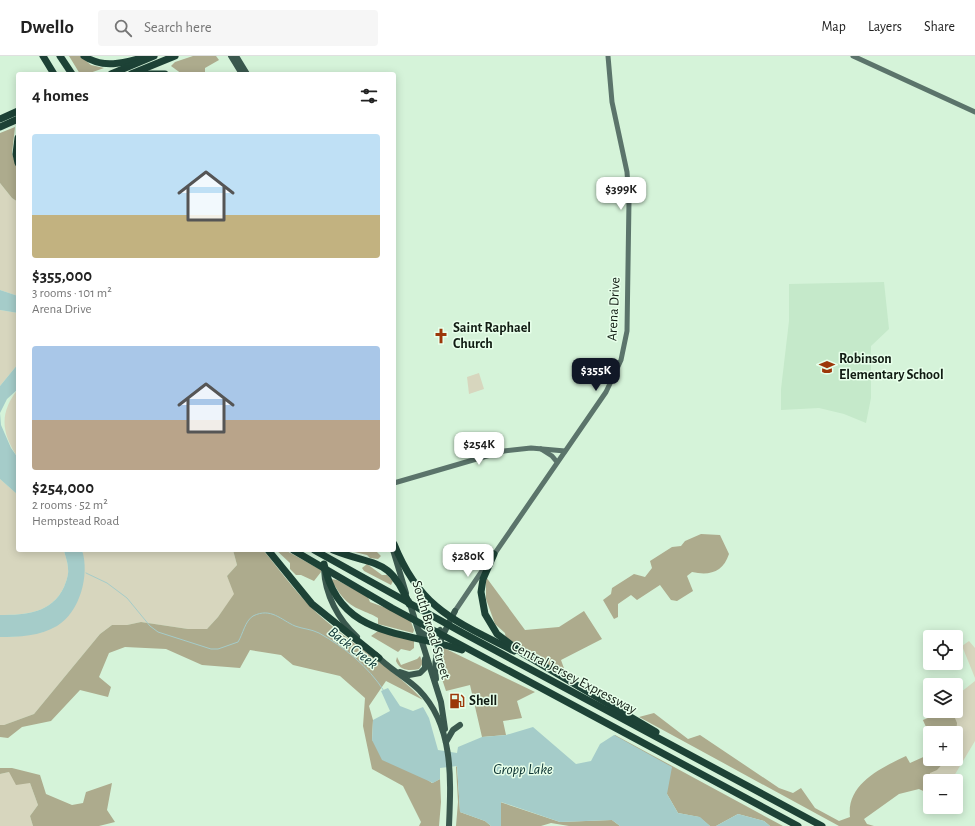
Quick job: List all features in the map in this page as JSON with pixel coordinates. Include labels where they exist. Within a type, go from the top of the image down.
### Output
[{"type":"highway","points":[[43,56],[53,72]]},
{"type":"highway","points":[[56,56],[67,72]]},
{"type":"highway","points":[[60,56],[71,72]]},
{"type":"highway","points":[[84,56],[99,63],[111,64],[149,56]]},
{"type":"highway","points":[[116,72],[154,56]]},
{"type":"highway","points":[[135,72],[175,56]]},
{"type":"highway","points":[[0,119],[16,112]]},
{"type":"highway","points":[[0,127],[16,120]]},
{"type":"highway","points":[[396,548],[406,570],[422,594],[439,610],[465,629],[549,670]]},
{"type":"highway","points":[[270,552],[312,604],[379,658]]},
{"type":"highway","points":[[295,552],[454,644]]},
{"type":"highway","name":"Central Jersey Expressway","points":[[317,552],[386,591],[465,629],[677,748],[822,826]]},
{"type":"highway","points":[[338,552],[378,564],[390,571],[401,586],[411,610]]},
{"type":"highway","points":[[494,554],[483,579],[483,607],[488,621],[502,638],[549,670],[629,715],[677,748]]},
{"type":"highway","points":[[324,564],[330,587],[341,604],[372,625],[399,635],[454,644]]},
{"type":"highway","name":"Central Jersey Expressway","points":[[454,644],[503,666],[798,826]]},
{"type":"main road","points":[[231,56],[241,72]]},
{"type":"main road","points":[[236,56],[246,72]]},
{"type":"main road","name":"Arena Drive","points":[[455,611],[612,382],[621,360],[627,332],[629,186],[612,102],[608,56]]},
{"type":"main road","points":[[853,56],[975,112]]},
{"type":"main road","points":[[538,448],[552,456],[557,462]]},
{"type":"main road","points":[[396,482],[504,450],[538,448],[566,451]]},
{"type":"main road","name":"South Broad Street","points":[[327,552],[324,564],[325,584],[334,606],[352,633],[379,658],[415,686],[430,703],[439,720],[446,744]]},
{"type":"main road","name":"South Broad Street","points":[[394,552],[444,718],[449,772],[449,826]]},
{"type":"main road","points":[[415,622],[422,633],[431,636],[445,626],[455,611]]},
{"type":"main road","points":[[440,702],[435,675],[435,658],[440,640],[455,611]]},
{"type":"main road","points":[[390,667],[404,674],[418,674],[425,668],[425,653]]},
{"type":"main road","points":[[444,718],[453,725],[460,725],[453,730],[446,744]]},
{"type":"shaded area","points":[[69,56],[80,56],[91,65],[104,68],[93,72],[79,72]]},
{"type":"shaded area","points":[[193,56],[216,56],[219,60],[205,68],[205,72],[179,72],[171,66],[175,62]]},
{"type":"shaded area","points":[[15,127],[12,153],[16,166],[16,201],[0,183],[0,133]]},
{"type":"shaded area","points":[[0,183],[16,201],[16,295],[0,290]]},
{"type":"shaded area","name":"Robinson Elementary School","points":[[884,282],[889,329],[871,346],[871,398],[866,423],[844,414],[819,408],[781,410],[781,389],[789,321],[789,284]]},
{"type":"shaded area","points":[[0,310],[16,313],[16,366],[0,386]]},
{"type":"shaded area","points":[[479,373],[484,389],[469,394],[467,377]]},
{"type":"shaded area","points":[[16,392],[16,455],[8,439],[4,422],[5,414],[12,397]]},
{"type":"shaded area","points":[[0,479],[16,493],[16,552],[65,552],[68,564],[68,571],[64,587],[59,596],[53,602],[37,611],[29,613],[0,615]]},
{"type":"shaded area","points":[[701,534],[720,535],[729,554],[719,569],[710,573],[692,572],[687,576],[693,591],[677,601],[671,600],[660,585],[637,600],[631,595],[618,604],[618,617],[614,619],[603,600],[611,594],[612,588],[634,574],[645,577],[652,568],[650,561],[672,547],[681,546],[685,541]]},
{"type":"shaded area","points":[[82,552],[234,552],[237,565],[227,576],[235,594],[207,629],[188,629],[141,622],[127,625],[112,625],[100,634],[34,714],[4,725],[0,725],[0,637],[12,637],[43,632],[83,555]]},
{"type":"shaded area","points":[[234,552],[265,552],[317,613],[338,631],[400,678],[423,700],[386,681],[369,706],[373,720],[372,740],[432,783],[440,779],[441,802],[439,826],[419,826],[421,822],[403,786],[372,769],[363,726],[365,698],[340,676],[293,665],[281,655],[250,650],[240,668],[202,665],[166,649],[125,647],[109,653],[99,677],[111,687],[108,697],[80,690],[51,721],[22,727],[8,738],[0,737],[0,725],[4,725],[34,714],[100,634],[112,625],[127,625],[141,622],[188,629],[207,629],[218,617],[234,594],[227,576],[237,565]]},
{"type":"shaded area","points":[[278,552],[289,552],[321,570],[321,572],[314,581],[301,575],[296,575],[290,569],[290,563]]},
{"type":"shaded area","points":[[354,552],[377,552],[381,556],[378,559],[370,558],[367,555]]},
{"type":"shaded area","points":[[367,564],[382,575],[387,575],[393,581],[391,585],[364,571],[362,568]]},
{"type":"shaded area","points":[[486,577],[525,630],[559,627],[584,611],[602,639],[561,660],[566,674],[563,676],[507,646],[505,633],[495,624],[486,599]]},
{"type":"shaded area","points":[[331,579],[337,580],[368,597],[370,602],[410,619],[414,630],[413,633],[378,624],[378,618],[351,605],[340,593]]},
{"type":"shaded area","points":[[378,631],[414,641],[414,648],[410,651],[401,649],[398,652],[371,636]]},
{"type":"shaded area","points":[[969,641],[975,648],[975,678],[963,648],[963,645]]},
{"type":"shaded area","points":[[440,646],[535,692],[517,701],[522,718],[503,721],[506,735],[482,737],[470,685],[446,691],[441,676]]},
{"type":"shaded area","points":[[420,656],[423,663],[419,669],[406,670],[400,667],[396,661],[397,657],[401,665],[417,659]]},
{"type":"shaded area","points":[[975,681],[975,741],[963,761],[963,726],[926,726],[923,720],[928,718],[963,718],[963,690]]},
{"type":"shaded area","points":[[654,713],[688,739],[700,735],[779,788],[793,793],[801,788],[815,808],[839,821],[850,817],[850,805],[859,786],[886,766],[906,756],[910,763],[923,757],[923,766],[941,766],[930,774],[923,774],[923,791],[919,789],[899,794],[864,819],[867,824],[874,826],[839,826],[639,717]]},
{"type":"shaded area","points":[[928,718],[955,718],[957,726],[926,726],[923,720]]},
{"type":"shaded area","points":[[614,735],[783,826],[770,826],[764,821],[738,814],[716,826],[710,826],[699,817],[678,813],[667,794]]},
{"type":"shaded area","points":[[457,766],[460,812],[485,821],[491,826],[456,826],[458,802]]},
{"type":"shaded area","points":[[926,766],[960,766],[955,774],[924,774]]},
{"type":"shaded area","points":[[0,768],[12,768],[40,775],[46,794],[72,805],[83,803],[86,792],[112,783],[107,810],[115,822],[99,826],[33,826],[30,816],[38,805],[30,783],[16,785],[9,772],[0,774]]},
{"type":"shaded area","points":[[9,772],[30,783],[38,805],[30,816],[33,826],[0,826],[0,774]]},
{"type":"shaded area","points":[[923,776],[923,791],[919,789]]},
{"type":"shaded area","points":[[500,802],[560,822],[612,820],[620,826],[569,826],[551,823],[541,826],[501,826]]},
{"type":"water","points":[[0,290],[16,295],[16,313],[0,310]]},
{"type":"water","points":[[16,366],[16,391],[7,399],[0,413],[0,386]]},
{"type":"water","points":[[0,413],[1,425],[11,448],[16,455],[16,493],[0,479]]},
{"type":"water","points":[[65,552],[82,552],[85,570],[84,581],[77,602],[72,612],[65,620],[57,626],[37,634],[0,637],[0,615],[37,611],[53,602],[59,596],[64,587],[68,573],[68,564]]},
{"type":"water","name":"Gropp Lake","points":[[388,688],[400,706],[413,711],[423,707],[429,718],[438,750],[457,753],[458,747],[482,737],[506,735],[533,727],[576,764],[591,761],[600,744],[614,735],[672,767],[667,794],[678,813],[700,817],[710,826],[620,826],[612,820],[560,822],[501,802],[501,826],[491,826],[485,821],[460,812],[457,766],[440,768],[440,779],[433,783],[382,760],[372,740],[373,720],[390,711],[381,691]]},
{"type":"water","points":[[738,814],[764,821],[770,826],[716,826]]},
{"type":"waterway","name":"Back Creek","points":[[86,573],[107,583],[127,598],[150,626],[158,632],[211,649],[218,649],[238,642],[246,624],[253,616],[265,613],[276,615],[295,626],[319,633],[337,644],[363,665],[384,691]]},
{"type":"place","name":"Saint Raphael Church","points":[[441,336]]},
{"type":"place","name":"Robinson Elementary School","points":[[827,367]]},
{"type":"place","name":"Shell","points":[[457,701]]}]
